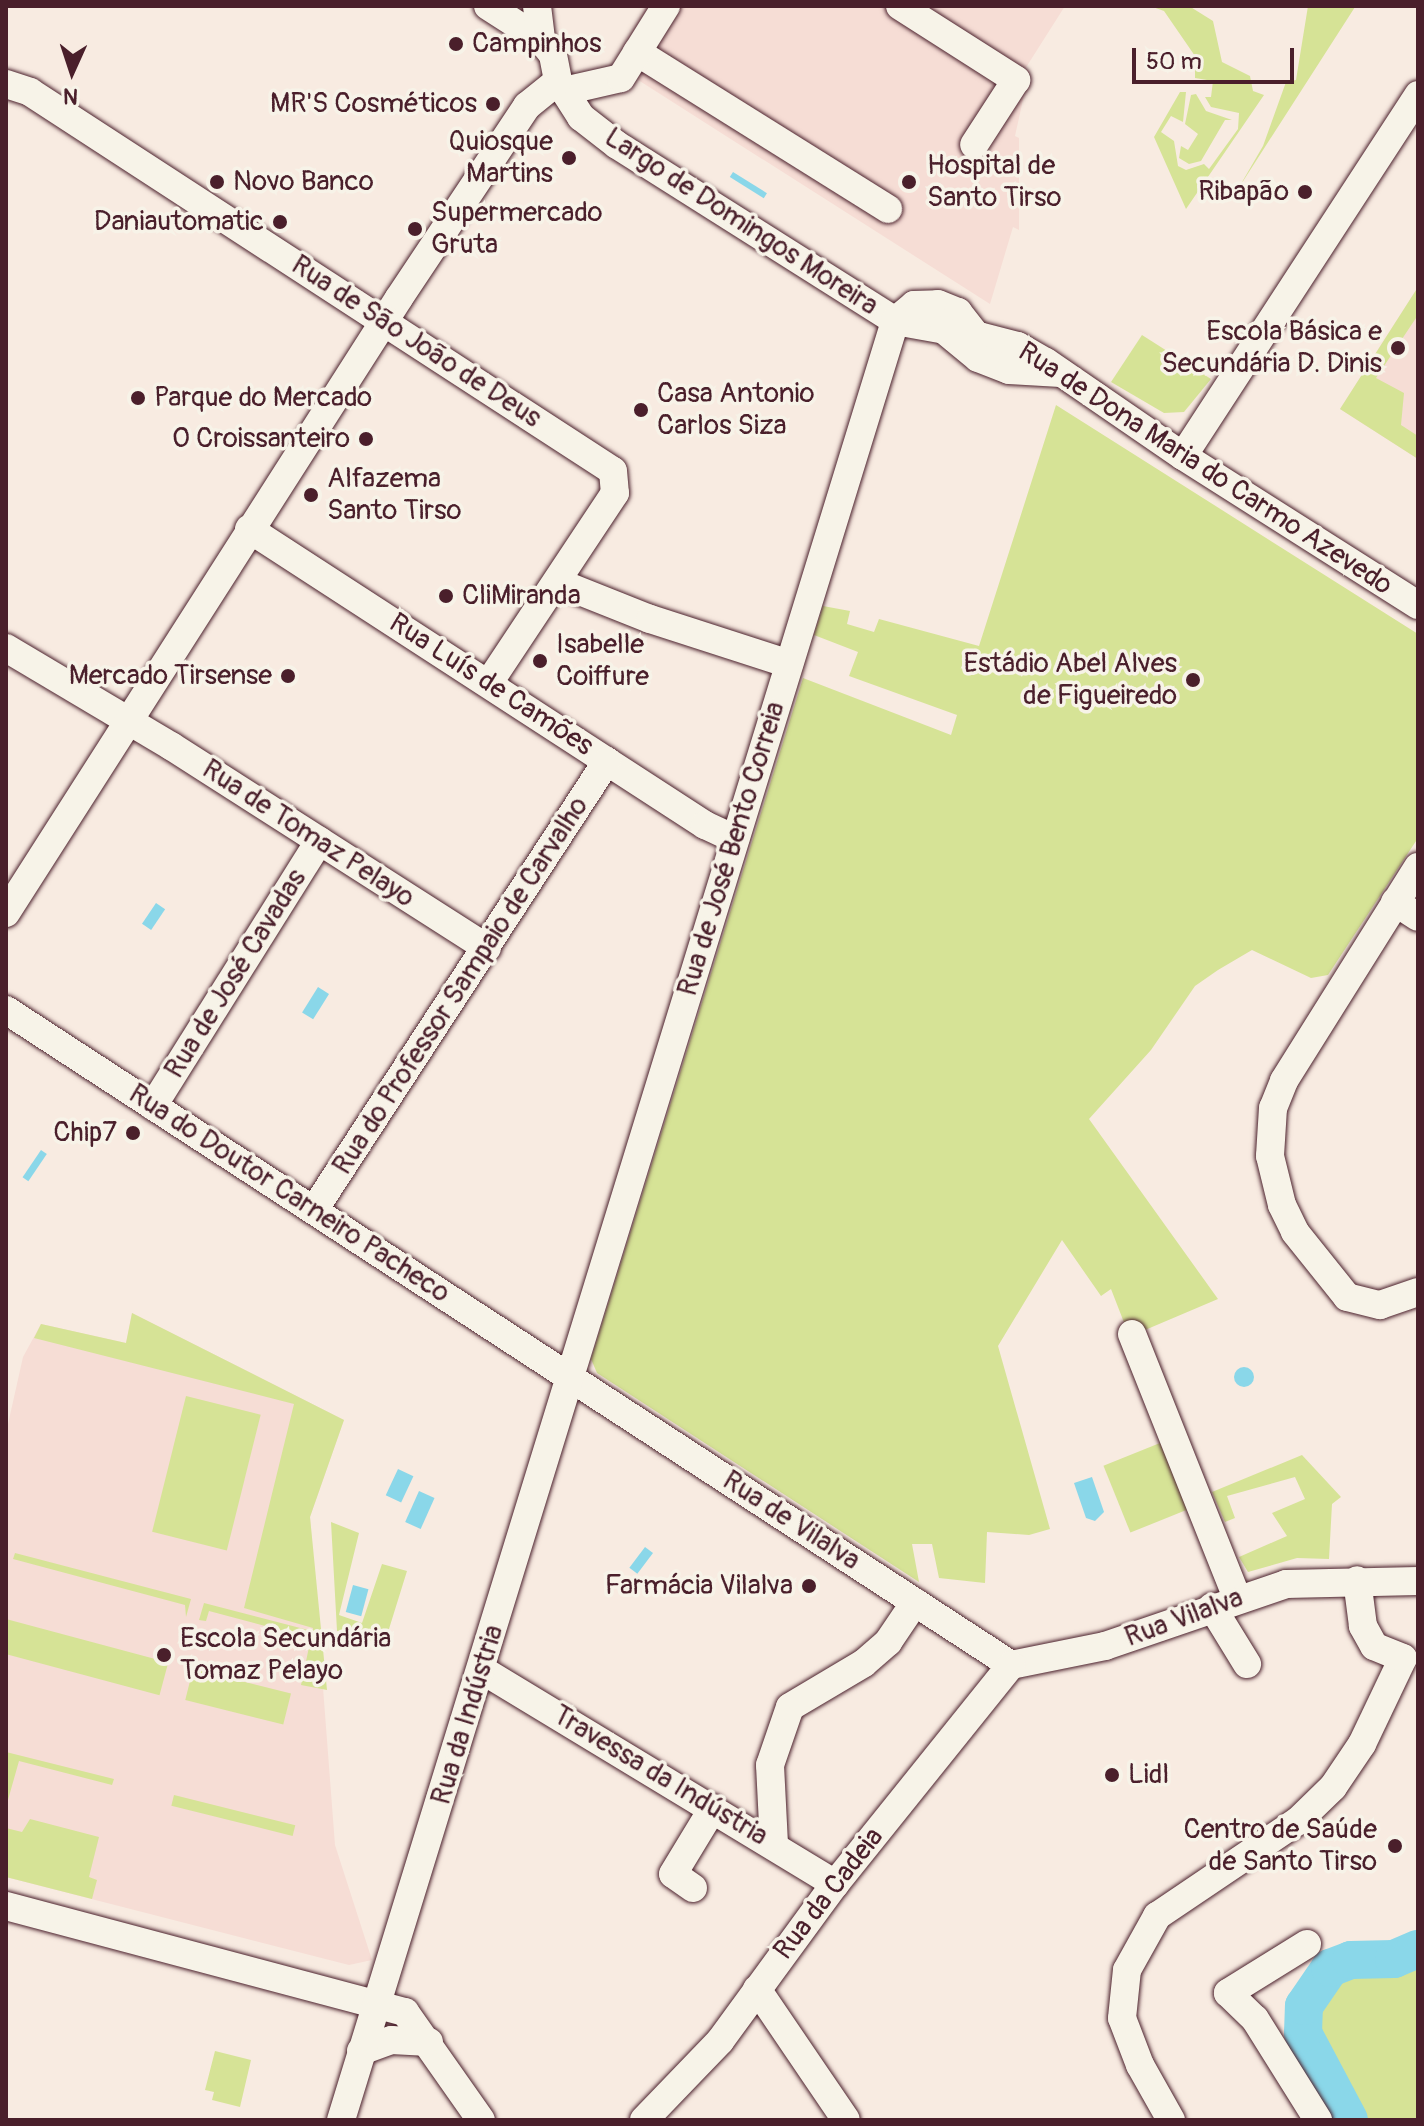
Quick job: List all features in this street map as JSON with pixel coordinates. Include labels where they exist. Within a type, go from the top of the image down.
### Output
[{"type":"street","points":[[488,6],[541,40]]},
{"type":"street","name":"Largo de Domingos Moreira","points":[[537,6],[541,40],[553,55],[561,86],[581,117],[617,145],[895,321],[914,305],[938,304],[958,312],[976,335]]},
{"type":"street","points":[[6,913],[249,529],[527,106],[561,86],[621,78],[666,6]]},
{"type":"street","points":[[900,6],[1016,80],[974,145]]},
{"type":"street","points":[[637,52],[888,209]]},
{"type":"street","name":"Rua de São João de Deus","points":[[6,84],[30,92],[613,471],[615,493],[489,683]]},
{"type":"street","points":[[1183,456],[1418,95]]},
{"type":"street","name":"Rua de Dona Maria do Carmo Azevedo","points":[[895,321],[976,335],[1018,346],[1063,373],[1183,456],[1418,605]]},
{"type":"street","name":"Rua de José Bento Correia","points":[[571,1378],[895,321]]},
{"type":"street","points":[[943,329],[978,358],[1009,370],[1063,373]]},
{"type":"street","name":"Rua Luís de Camões","points":[[249,529],[705,825],[735,839]]},
{"type":"street","points":[[557,582],[650,619],[789,664]]},
{"type":"street","name":"Rua de Tomaz Pelayo","points":[[6,648],[129,720],[487,948]]},
{"type":"street","name":"Rua do Professor Sampaio de Carvalho","points":[[314,1210],[607,761]]},
{"type":"street","name":"Rua de José Cavadas","points":[[153,1106],[319,841]]},
{"type":"street","points":[[1418,867],[1407,910],[1284,1081],[1270,1135],[1273,1176],[1295,1232],[1347,1297],[1380,1305],[1418,1292]]},
{"type":"street","name":"Rua do Doutor Carneiro Pacheco","points":[[6,1010],[571,1378]]},
{"type":"street","points":[[1132,1334],[1247,1664]]},
{"type":"street","name":"Rua de Vilalva","points":[[571,1378],[1011,1665]]},
{"type":"street","name":"Rua da Indústria","points":[[341,2120],[571,1378]]},
{"type":"street","points":[[1171,2120],[1140,2065],[1122,2018],[1127,1970],[1157,1916],[1298,1821],[1333,1787],[1362,1744],[1411,1656],[1374,1646],[1363,1626],[1357,1580]]},
{"type":"street","name":"Rua Vilalva","points":[[1011,1665],[1105,1646],[1224,1602],[1286,1584],[1418,1581]]},
{"type":"street","points":[[774,1844],[770,1765],[790,1707],[864,1663],[888,1642],[915,1602]]},
{"type":"street","name":"Rua da Cadeia","points":[[644,2120],[720,2041],[835,1884],[1011,1665]]},
{"type":"street","name":"Travessa da Indústria","points":[[482,1670],[774,1844],[835,1884]]},
{"type":"street","points":[[693,1888],[673,1874],[713,1808]]},
{"type":"street","points":[[6,1906],[377,2002],[405,2012],[481,2120]]},
{"type":"street","points":[[1307,1944],[1228,1993],[1255,2019],[1318,2120]]},
{"type":"street","points":[[757,1989],[846,2120]]},
{"type":"street","points":[[361,2051],[391,2040],[429,2042]]},
{"type":"shaded area","name":"Hospital de Santo Tirso","points":[[647,6],[1065,6],[1025,69],[1029,72],[1015,136],[1019,138],[1019,230],[1013,227],[990,304],[613,64]]},
{"type":"shaded area","name":"Escola Básica e Secundária D. Dinis","points":[[1418,287],[1418,459],[1340,409]]},
{"type":"shaded area","name":"Escola Secundária Tomaz Pelayo","points":[[132,1313],[344,1420],[310,1517],[335,1845],[372,1960],[349,1965],[6,1877],[6,1433],[23,1357],[41,1324],[126,1343]]},
{"type":"green space","points":[[1150,6],[1189,6],[1213,21],[1222,62],[1250,76],[1253,91],[1264,95],[1186,209],[1154,137],[1180,92],[1186,92],[1183,122],[1171,116],[1161,132],[1174,141],[1178,166],[1186,170],[1204,164],[1209,169],[1238,129],[1239,113],[1211,107],[1205,97],[1211,97],[1213,81],[1195,78],[1195,56],[1164,11]]},
{"type":"green space","points":[[1308,6],[1355,7],[1238,189],[1263,146],[1286,82],[1296,80]]},
{"type":"green space","points":[[1196,94],[1206,111],[1232,120],[1225,120],[1201,161],[1189,164],[1179,158],[1181,146],[1188,150],[1198,134],[1185,124],[1191,95]]},
{"type":"green space","name":"Escola Básica e Secundária D. Dinis","points":[[1418,287],[1418,315],[1376,378],[1404,393],[1401,425],[1418,436],[1418,459],[1340,409]]},
{"type":"green space","points":[[1142,335],[1211,379],[1184,412],[1164,413],[1111,382]]},
{"type":"green space","points":[[1056,405],[1418,634],[1418,838],[1328,975],[1311,978],[1252,950],[1218,970],[1195,986],[1151,1050],[1089,1119],[1218,1299],[1145,1330],[1125,1325],[1111,1289],[1101,1296],[1062,1240],[998,1346],[1050,1529],[1029,1535],[987,1532],[985,1583],[939,1578],[932,1544],[912,1544],[919,1582],[597,1373],[591,1359],[803,678],[951,735],[957,715],[849,676],[858,652],[814,635],[823,606],[850,611],[847,624],[874,632],[879,619],[979,646]]},
{"type":"green space","points":[[132,1313],[344,1420],[310,1517],[327,1690],[301,1685],[313,1628],[244,1608],[294,1404],[34,1338],[41,1324],[126,1343]]},
{"type":"green space","points":[[186,1396],[261,1415],[227,1550],[152,1532]]},
{"type":"green space","points":[[1160,1443],[1187,1510],[1130,1533],[1103,1466]]},
{"type":"green space","points":[[1302,1455],[1341,1497],[1332,1504],[1329,1559],[1297,1558],[1248,1572],[1239,1557],[1287,1536],[1272,1513],[1305,1499],[1295,1477],[1227,1496],[1235,1518],[1225,1522],[1212,1492]]},
{"type":"green space","points":[[331,1522],[359,1533],[339,1615],[362,1623],[382,1564],[407,1571],[384,1645],[337,1631]]},
{"type":"green space","points":[[15,1553],[191,1599],[186,1617],[185,1605],[13,1559]]},
{"type":"green space","points":[[204,1603],[308,1630],[306,1637],[209,1611],[206,1621],[199,1620]]},
{"type":"green space","points":[[6,1619],[168,1662],[159,1695],[6,1654]]},
{"type":"green space","points":[[193,1669],[291,1693],[283,1724],[185,1700]]},
{"type":"green space","points":[[6,1752],[114,1779],[112,1785],[19,1761],[6,1807]]},
{"type":"green space","points":[[174,1795],[295,1825],[293,1836],[171,1806]]},
{"type":"green space","points":[[30,1819],[99,1837],[89,1877],[97,1880],[92,1899],[6,1877],[6,1828],[22,1832]]},
{"type":"green space","points":[[1418,1960],[1418,2120],[1356,2120],[1312,2041],[1307,2013],[1330,1973],[1351,1965]]},
{"type":"green space","points":[[215,2051],[251,2060],[240,2107],[212,2100],[214,2092],[205,2090]]},
{"type":"water","points":[[733,172],[767,193],[764,198],[730,177]]},
{"type":"water","points":[[156,903],[165,909],[151,930],[142,924]]},
{"type":"water","points":[[318,987],[329,994],[313,1019],[302,1012]]},
{"type":"water","points":[[41,1150],[47,1154],[28,1181],[23,1177]]},
{"type":"water","points":[[1244,1367],[1251,1370],[1254,1377],[1251,1384],[1244,1387],[1237,1384],[1234,1377],[1237,1370]]},
{"type":"water","points":[[398,1469],[413,1476],[401,1502],[386,1495]]},
{"type":"water","points":[[1092,1477],[1104,1512],[1095,1521],[1086,1518],[1074,1483]]},
{"type":"water","points":[[419,1491],[435,1498],[421,1529],[405,1522]]},
{"type":"water","points":[[645,1547],[653,1553],[637,1574],[629,1568]]},
{"type":"water","points":[[353,1585],[368,1589],[361,1616],[346,1612]]},
{"type":"waterway","points":[[1349,2120],[1303,2033],[1304,2006],[1330,1968],[1351,1960],[1394,1959],[1418,1949]]},
{"type":"place","name":"Campinhos","points":[[456,44]]},
{"type":"place","name":"MR'S Cosméticos","points":[[493,104]]},
{"type":"place","name":"Quiosque Martins","points":[[569,158]]},
{"type":"place","name":"Novo Banco","points":[[217,182]]},
{"type":"place","name":"Hospital de Santo Tirso","points":[[909,182]]},
{"type":"place","name":"Ribapão","points":[[1305,192]]},
{"type":"place","name":"Daniautomatic","points":[[280,222]]},
{"type":"place","name":"Supermercado Gruta","points":[[415,229]]},
{"type":"place","name":"Escola Básica e Secundária D. Dinis","points":[[1398,348]]},
{"type":"place","name":"Parque do Mercado","points":[[138,398]]},
{"type":"place","name":"Casa Antonio Carlos Siza","points":[[641,410]]},
{"type":"place","name":"O Croissanteiro","points":[[366,439]]},
{"type":"place","name":"Alfazema Santo Tirso","points":[[311,495]]},
{"type":"place","name":"CliMiranda","points":[[446,596]]},
{"type":"place","name":"Isabelle Coiffure","points":[[540,661]]},
{"type":"place","name":"Mercado Tirsense","points":[[288,676]]},
{"type":"place","name":"Estádio Abel Alves de Figueiredo","points":[[1193,680]]},
{"type":"place","name":"Chip7","points":[[133,1133]]},
{"type":"place","name":"Farmácia Vilalva","points":[[809,1586]]},
{"type":"place","name":"Escola Secundária Tomaz Pelayo","points":[[164,1655]]},
{"type":"place","name":"Lidl","points":[[1112,1775]]},
{"type":"place","name":"Centro de Saúde de Santo Tirso","points":[[1395,1846]]}]
